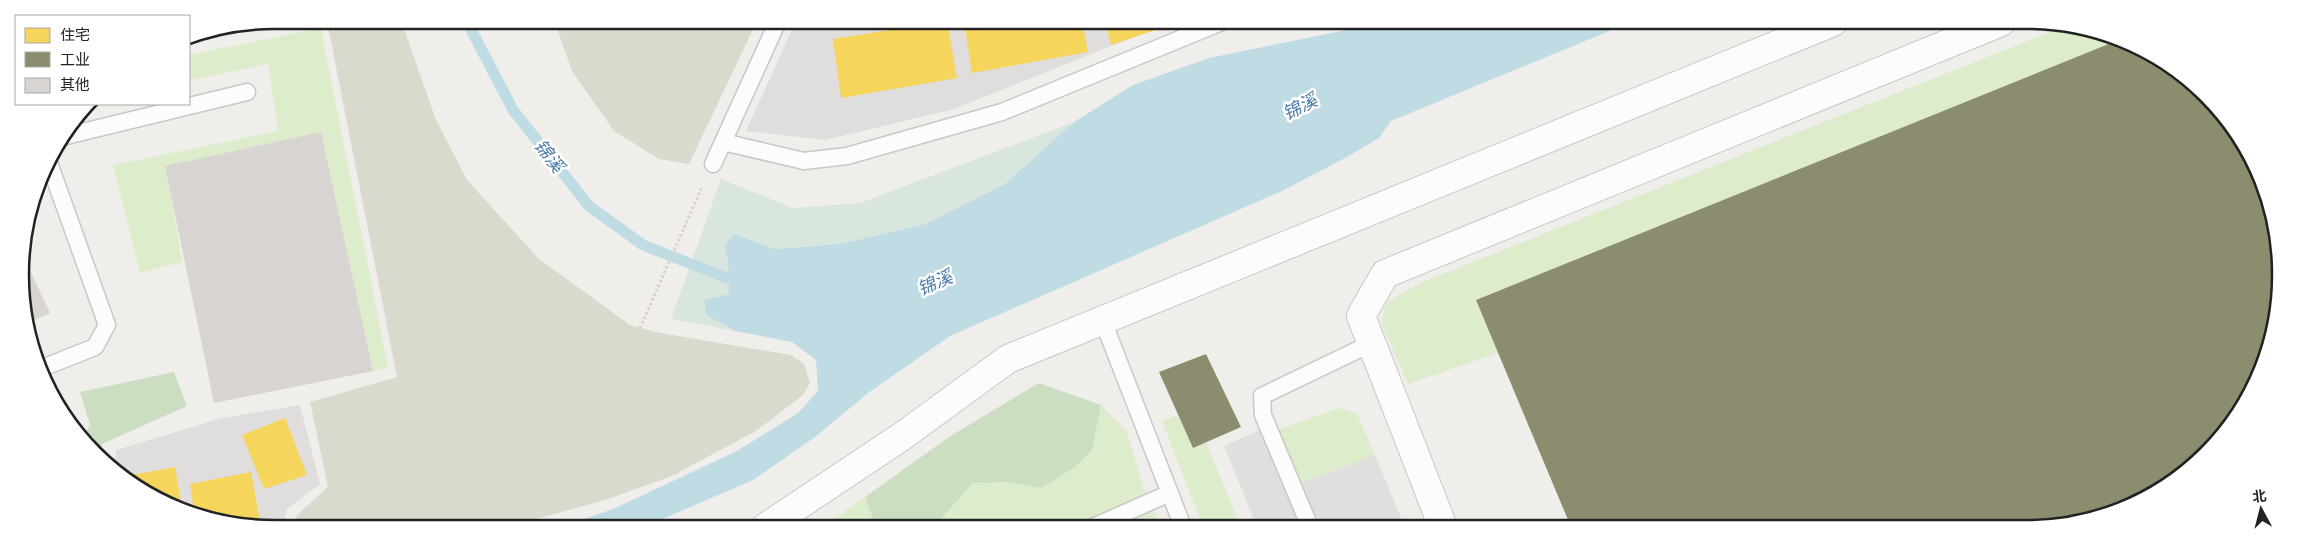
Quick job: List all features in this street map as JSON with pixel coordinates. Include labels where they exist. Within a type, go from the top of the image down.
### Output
[{"type":"street","points":[[776,520],[901,437],[1008,359],[1816,29]]},
{"type":"street","points":[[1440,520],[1361,316],[1385,274],[1984,29]]},
{"type":"lane","points":[[713,164],[774,29]]},
{"type":"lane","points":[[723,142],[804,161],[847,156],[1002,112],[1204,29]]},
{"type":"lane","points":[[73,134],[247,92]]},
{"type":"lane","points":[[46,366],[95,347],[107,325],[52,170]]},
{"type":"lane","points":[[1103,321],[1180,520]]},
{"type":"lane","points":[[1307,520],[1263,415],[1262,396],[1372,343]]},
{"type":"lane","points":[[1110,520],[1170,494]]},
{"type":"path","points":[[640,328],[713,164]]},
{"type":"shaded area","points":[[329,29],[404,29],[436,120],[467,180],[539,259],[630,325],[655,332],[791,355],[804,364],[810,383],[803,395],[756,431],[672,476],[605,500],[532,520],[295,520],[297,515],[328,487],[310,402],[397,377]]},
{"type":"shaded area","points":[[557,29],[753,29],[689,164],[659,159],[614,131],[572,71]]},
{"type":"shaded area","points":[[792,29],[1154,29],[954,109],[825,140],[746,131]]},
{"type":"shaded area","points":[[1074,122],[1005,184],[926,224],[840,244],[775,249],[734,234],[725,246],[728,262],[729,294],[704,300],[706,315],[735,331],[671,319],[721,179],[793,208],[860,203]]},
{"type":"shaded area","points":[[300,405],[320,484],[287,509],[284,520],[258,520],[227,516],[180,502],[138,479],[115,462],[116,450],[222,418]]},
{"type":"shaded area","points":[[1271,425],[1298,484],[1375,455],[1402,520],[1254,520],[1224,446]]},
{"type":"green space","points":[[321,29],[388,368],[373,371],[321,132],[166,166],[182,262],[140,273],[113,165],[278,131],[268,64],[190,80],[190,55]]},
{"type":"green space","points":[[2054,30],[2074,33],[2110,44],[1476,300],[1498,353],[1408,384],[1382,324],[1385,304],[1418,284]]},
{"type":"green space","points":[[174,372],[187,406],[102,444],[102,449],[86,432],[90,425],[80,392]]},
{"type":"green space","points":[[1039,383],[1101,405],[1092,450],[1075,467],[1041,488],[1007,482],[973,483],[940,520],[873,520],[865,497],[949,437]]},
{"type":"green space","points":[[1101,405],[1127,432],[1142,484],[1157,520],[940,520],[973,483],[1007,482],[1041,488],[1092,450]]},
{"type":"green space","points":[[1340,408],[1357,414],[1375,455],[1298,484],[1274,431]]},
{"type":"green space","points":[[1193,410],[1238,520],[1200,520],[1162,421]]},
{"type":"green space","points":[[865,497],[873,520],[833,520]]},
{"type":"water","points":[[1352,29],[1614,29],[1391,121],[1379,138],[1282,191],[950,336],[868,393],[815,437],[753,480],[660,520],[582,520],[613,509],[737,451],[798,413],[818,391],[816,360],[792,342],[735,331],[706,315],[704,300],[729,294],[728,262],[725,246],[734,234],[775,249],[840,244],[926,224],[1005,184],[1074,122],[1133,85],[1209,58]]},
{"type":"building: 住宅","points":[[896,29],[948,29],[957,78],[841,98],[833,39]]},
{"type":"building: 住宅","points":[[965,29],[1084,29],[1088,52],[972,73]]},
{"type":"building: 住宅","points":[[1107,29],[1158,29],[1111,45]]},
{"type":"building: 住宅","points":[[285,418],[307,475],[264,489],[242,435]]},
{"type":"building: 住宅","points":[[175,467],[181,502],[166,495],[133,475]]},
{"type":"building: 住宅","points":[[251,472],[260,520],[227,516],[193,506],[190,484]]},
{"type":"building: 工业","points":[[2110,44],[2121,47],[2163,70],[2189,90],[2211,112],[2231,138],[2254,180],[2268,227],[2272,258],[2272,291],[2268,322],[2254,369],[2231,411],[2211,437],[2189,459],[2163,479],[2121,502],[2074,516],[2043,520],[1568,520],[1476,300]]},
{"type":"building: 工业","points":[[1206,354],[1241,427],[1193,448],[1159,372]]},
{"type":"building: 其他","points":[[321,132],[373,371],[214,403],[165,166]]},
{"type":"building: 其他","points":[[29,268],[50,313],[33,320],[29,291]]},
{"type":"waterway","name":"锦溪","points":[[471,29],[513,110],[589,206],[643,245],[727,278],[744,282]]}]
